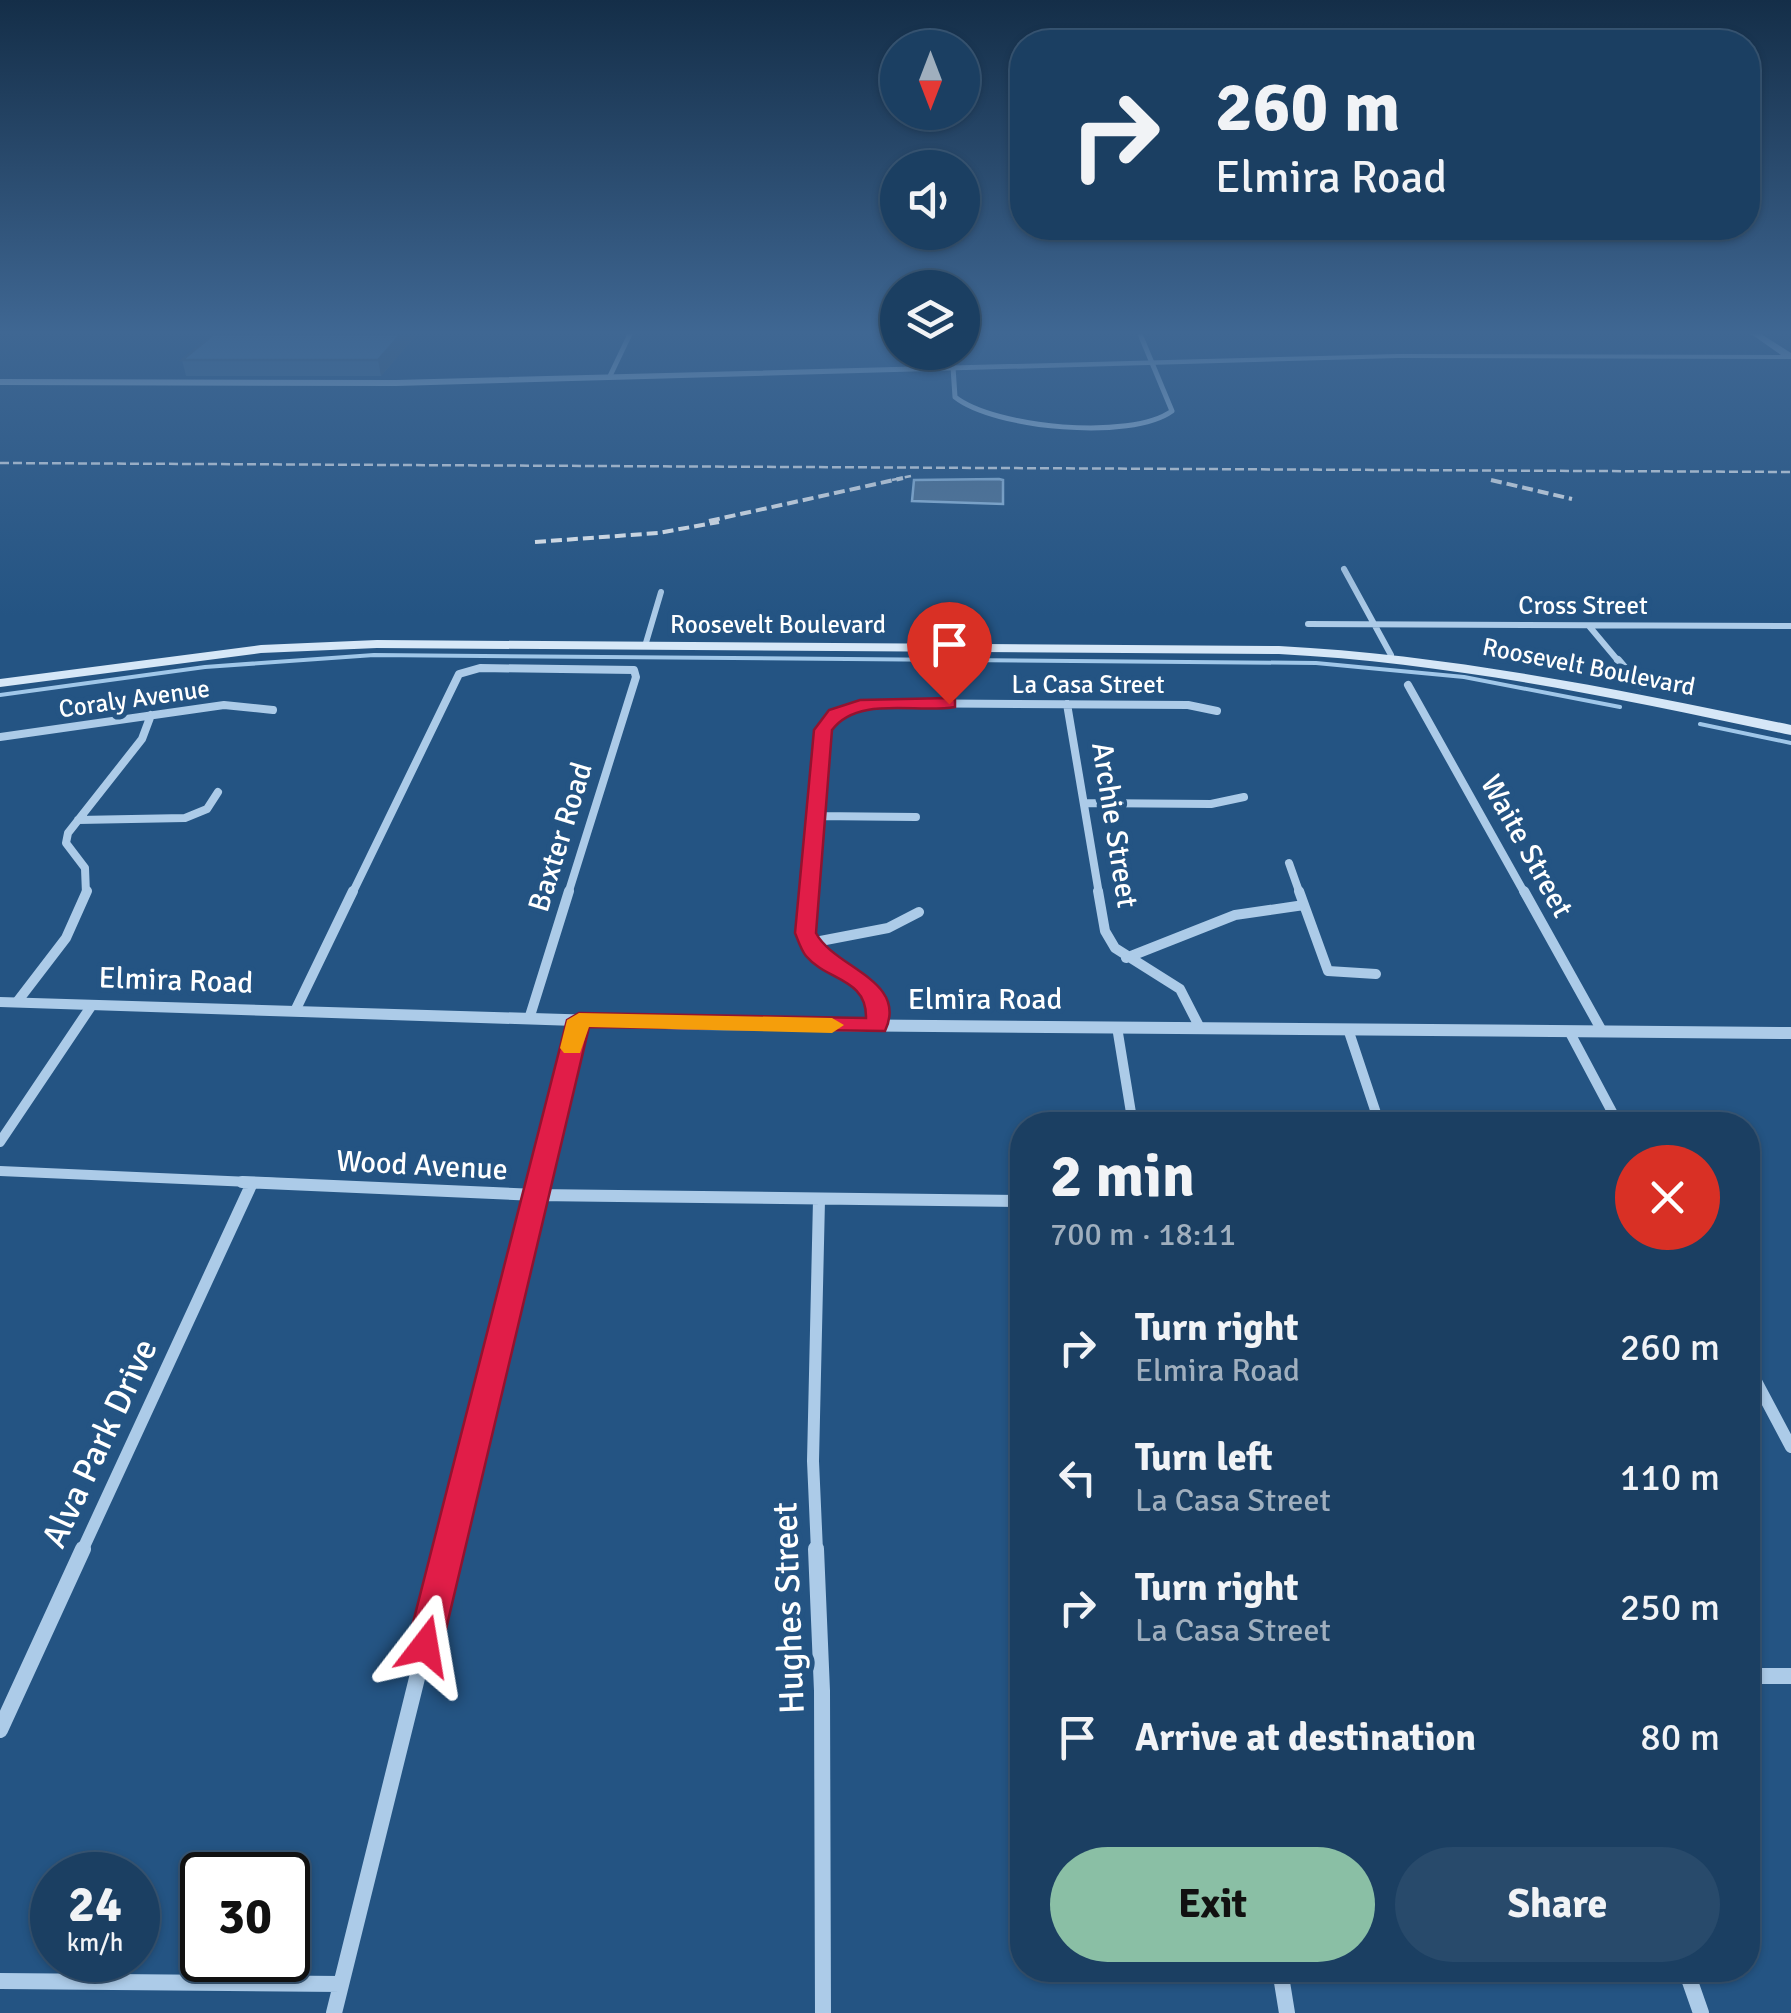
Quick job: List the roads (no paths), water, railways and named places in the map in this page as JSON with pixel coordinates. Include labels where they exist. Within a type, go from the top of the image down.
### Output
[{"type":"main road","name":"Roosevelt Boulevard","points":[[0,683],[260,649],[377,644],[1278,650],[1391,655],[1530,676],[1791,730]]},
{"type":"street","points":[[1344,569],[1391,655]]},
{"type":"street","points":[[645,646],[661,592]]},
{"type":"street","name":"Cross Street","points":[[1308,624],[1791,626]]},
{"type":"street","points":[[1589,626],[1640,686]]},
{"type":"street","name":"Baxter Road","points":[[295,1011],[457,676],[465,670],[634,670],[636,677],[530,1018]]},
{"type":"street","name":"Waite Street","points":[[1408,685],[1602,1032]]},
{"type":"street","name":"La Casa Street","points":[[810,944],[805,924],[823,730],[826,721],[847,708],[880,703],[1068,704],[1188,705],[1218,711]]},
{"type":"street","name":"Archie Street","points":[[1068,704],[1104,931],[1126,958]]},
{"type":"street","name":"Coraly Avenue","points":[[0,736],[224,705],[273,710]]},
{"type":"street","points":[[8,1002],[75,924],[85,904],[85,868],[66,843],[78,820],[142,739],[151,715]]},
{"type":"street","points":[[78,820],[185,818],[208,809],[218,792]]},
{"type":"street","points":[[1084,803],[1210,804],[1244,797]]},
{"type":"street","points":[[815,816],[916,817]]},
{"type":"street","points":[[1289,863],[1328,971],[1376,974]]},
{"type":"street","points":[[1126,958],[1215,919],[1270,905],[1304,905]]},
{"type":"street","points":[[810,944],[888,928],[919,912]]},
{"type":"street","points":[[810,944],[826,962],[867,985],[878,1005],[877,1026]]},
{"type":"street","points":[[1126,958],[1174,981],[1188,993],[1200,1028]]},
{"type":"street","name":"Elmira Road","points":[[8,1002],[877,1026],[1789,1035]]},
{"type":"street","points":[[0,1142],[92,1005]]},
{"type":"street","points":[[334,2013],[579,1020]]},
{"type":"street","points":[[1117,1027],[1131,1112]]},
{"type":"street","points":[[1348,1029],[1376,1112]]},
{"type":"street","points":[[1569,1031],[1612,1112]]},
{"type":"street","name":"Wood Avenue","points":[[0,1171],[536,1196],[1010,1201]]},
{"type":"street","name":"Alva Park Drive","points":[[0,1730],[252,1182]]},
{"type":"street","name":"Hughes Street","points":[[819,1200],[813,1460],[822,1710],[822,2013]]},
{"type":"street","points":[[1760,1389],[1791,1448]]},
{"type":"street","points":[[1760,1676],[1791,1676]]},
{"type":"street","points":[[0,1980],[341,1984]]},
{"type":"street","points":[[1282,1982],[1287,2013]]},
{"type":"street","points":[[1690,1982],[1701,2013]]},
{"type":"water","points":[[914,480],[1003,480],[1003,504],[912,501]]},
{"type":"waterway","points":[[0,695],[205,667],[374,655],[1316,663],[1464,677],[1620,707]]},
{"type":"waterway","points":[[1700,724],[1791,743]]},
{"type":"railway","points":[[0,463],[1791,472]]},
{"type":"railway","points":[[892,480],[911,476]]},
{"type":"railway","points":[[709,521],[903,478]]},
{"type":"railway","points":[[1491,480],[1572,499]]},
{"type":"railway","points":[[535,542],[658,533],[719,522]]}]
